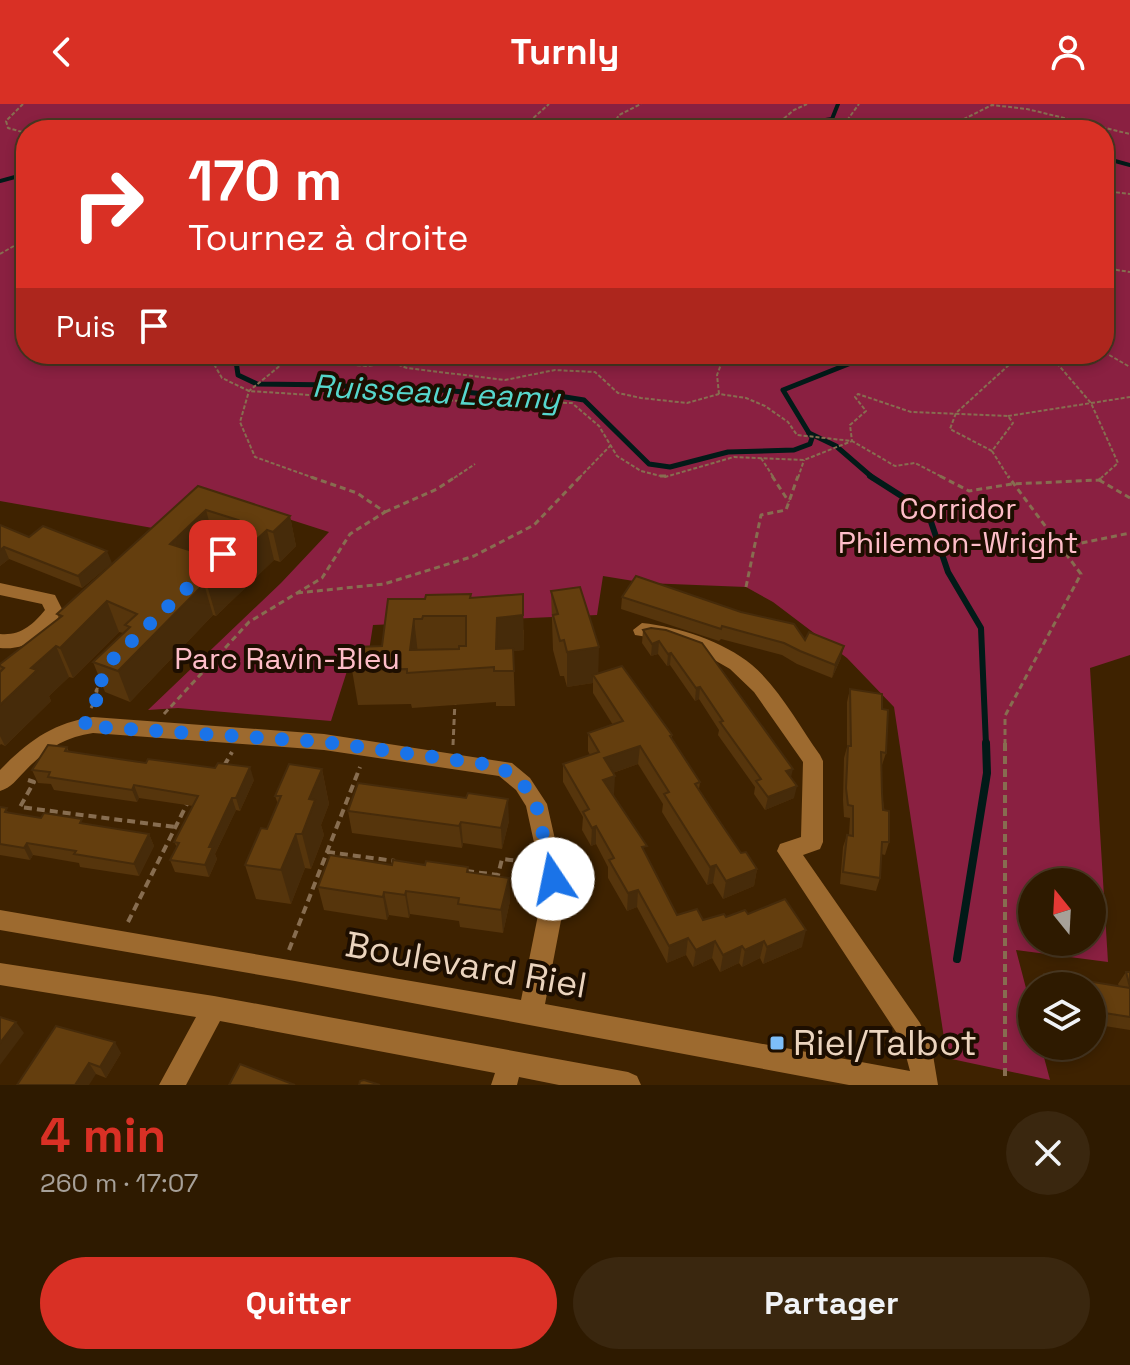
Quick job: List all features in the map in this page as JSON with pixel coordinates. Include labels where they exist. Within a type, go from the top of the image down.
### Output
[{"type":"street","points":[[0,589],[49,599],[54,611],[46,624],[28,635],[10,643],[0,641]]},
{"type":"street","points":[[642,630],[658,630],[712,652],[746,671],[813,761],[812,842],[788,851],[911,1032],[919,1049],[925,1085]]},
{"type":"street","points":[[10,780],[49,737],[84,726],[240,735],[367,747],[505,769],[532,795],[539,812],[553,879],[551,910],[531,1013]]},
{"type":"street","name":"Boulevard Riel","points":[[0,920],[531,1013],[833,1078],[918,1085]]},
{"type":"street","points":[[0,974],[214,1008],[508,1074],[628,1085]]},
{"type":"street","points":[[172,1085],[214,1008]]},
{"type":"path","points":[[16,131],[7,126],[10,116],[23,104]]},
{"type":"path","points":[[531,120],[549,104]]},
{"type":"path","points":[[616,120],[619,115],[641,104]]},
{"type":"path","points":[[782,120],[807,104]]},
{"type":"path","points":[[846,120],[859,104]]},
{"type":"path","points":[[984,104],[1036,108]]},
{"type":"path","points":[[1019,104],[1074,120]]},
{"type":"path","points":[[961,120],[991,105]]},
{"type":"path","points":[[214,364],[222,378],[249,391],[387,400],[572,403],[599,426],[617,456],[641,471],[665,477],[734,457],[804,460],[852,441]]},
{"type":"path","points":[[282,364],[249,391],[240,422],[255,457],[357,493],[385,512]]},
{"type":"path","points":[[341,364],[380,364]]},
{"type":"path","points":[[396,364],[407,368],[505,380],[555,370],[595,372],[618,393],[641,398],[687,403],[719,394],[746,398],[765,406],[788,422],[797,435],[852,441],[895,466],[915,463],[969,491],[1012,484],[1099,480],[1130,498]]},
{"type":"path","points":[[719,394],[717,375],[721,364]]},
{"type":"path","points":[[1005,1077],[1005,716],[1081,574],[1012,484],[992,451],[950,429],[956,413],[1010,364]]},
{"type":"path","points":[[1058,364],[1091,403],[1118,463],[1099,480]]},
{"type":"path","points":[[852,441],[850,425],[866,411],[855,397],[858,394],[911,412],[1008,416],[1130,397]]},
{"type":"path","points":[[992,451],[1013,423],[1008,416]]},
{"type":"path","points":[[296,594],[384,584],[474,556],[534,525],[611,445]]},
{"type":"path","points":[[761,457],[789,502]]},
{"type":"path","points":[[746,587],[761,515],[786,510],[804,460]]},
{"type":"path","points":[[152,729],[249,622],[322,578],[350,534],[385,512],[437,489],[475,464]]},
{"type":"path","points":[[1062,547],[1130,533]]},
{"type":"path","points":[[84,726],[106,671]]},
{"type":"path","points":[[451,759],[455,701]]},
{"type":"path","points":[[217,776],[240,735]]},
{"type":"path","points":[[288,953],[367,747]]},
{"type":"path","points":[[10,780],[34,782],[20,807],[175,827]]},
{"type":"path","points":[[126,926],[192,795]]},
{"type":"path","points":[[327,852],[405,863]]},
{"type":"path","points":[[452,869],[498,875],[502,859],[534,863]]},
{"type":"green space","name":"Corridor Philemon-Wright","points":[[0,104],[1130,104],[1130,655],[1090,668],[1102,868],[1018,868],[1016,950],[1022,972],[1018,972],[1018,1060],[1045,1060],[1050,1080],[947,1058],[894,707],[847,658],[773,602],[746,587],[646,583],[603,576],[597,615],[373,625],[366,670],[347,671],[331,721],[178,708],[148,710],[281,583],[329,532],[201,491],[164,530],[0,501]]},
{"type":"green space","name":"Corridor Philemon-Wright","points":[[1106,929],[1108,962],[1062,956],[1106,956]]},
{"type":"building","points":[[198,486],[290,516],[273,532],[267,530],[207,585],[204,584],[118,671],[93,662],[130,627],[125,625],[137,614],[107,601],[60,648],[56,646],[31,668],[37,670],[0,705],[0,672],[4,668],[0,664],[62,616],[57,614]],"holes":[[[206,510],[238,520],[202,554],[170,544]]]},
{"type":"building","points":[[0,525],[29,537],[43,526],[107,551],[78,576],[4,547],[0,550]]},
{"type":"building","points":[[636,576],[741,612],[794,624],[805,640],[809,632],[844,646],[835,665],[784,643],[722,626],[721,629],[622,597]]},
{"type":"building","points":[[580,587],[599,647],[567,652],[564,640],[560,641],[553,615],[558,614],[551,591]]},
{"type":"building","points":[[471,594],[470,598],[523,594],[523,615],[497,618],[496,649],[513,648],[514,671],[494,671],[494,667],[407,673],[407,669],[352,670],[355,647],[382,646],[388,599],[425,599],[426,595]],"holes":[[[423,616],[466,616],[466,646],[459,646],[459,649],[410,650],[414,619],[422,619]]]},
{"type":"building","points":[[651,628],[702,643],[793,769],[786,771],[797,786],[768,797],[756,781],[761,779],[720,722],[723,721],[700,687],[696,688],[659,641],[652,644],[643,630]]},
{"type":"building","points":[[622,666],[672,735],[700,782],[695,784],[720,822],[741,853],[746,852],[757,869],[726,881],[716,865],[710,867],[664,794],[669,792],[640,746],[604,758],[615,776],[603,780],[647,846],[642,847],[677,915],[697,909],[703,920],[724,914],[726,917],[745,910],[748,914],[785,899],[806,930],[767,947],[764,941],[723,955],[715,941],[696,950],[688,938],[669,946],[638,890],[628,893],[609,860],[614,858],[596,826],[592,828],[583,812],[589,809],[563,764],[599,752],[588,733],[623,721],[593,675]]},
{"type":"building","points":[[850,689],[882,694],[882,709],[888,710],[886,753],[881,752],[883,810],[889,811],[889,842],[882,842],[880,878],[843,872],[847,835],[853,836],[853,806],[848,805],[846,788],[848,746],[851,746]]},
{"type":"building","points":[[48,745],[67,747],[65,751],[146,763],[148,759],[215,768],[218,763],[250,767],[209,847],[213,847],[205,865],[170,860],[179,843],[174,842],[198,796],[134,785],[132,790],[48,777],[50,772],[32,770]]},
{"type":"building","points":[[289,764],[322,769],[309,799],[315,800],[302,834],[296,834],[281,870],[245,865],[261,828],[267,829],[281,796],[275,796]]},
{"type":"building","points":[[358,783],[466,798],[468,793],[508,799],[501,828],[461,822],[459,826],[348,811]]},
{"type":"building","points":[[0,807],[7,808],[5,812],[41,818],[44,813],[82,819],[80,823],[149,834],[134,864],[27,843],[24,848],[0,844]]},
{"type":"building","points":[[330,855],[392,865],[393,860],[425,865],[426,861],[468,867],[467,872],[509,878],[501,910],[458,904],[459,898],[406,891],[405,895],[384,892],[383,897],[318,887]]},
{"type":"building","points":[[1106,984],[1130,988],[1130,1017],[1106,1013]]},
{"type":"building","points":[[0,1017],[16,1022],[0,1043]]},
{"type":"building","points":[[56,1026],[115,1042],[100,1067],[89,1063],[75,1085],[17,1085]]},
{"type":"building","points":[[240,1064],[295,1085],[229,1085]]},
{"type":"building","points":[[364,1080],[380,1085],[359,1085]]},
{"type":"waterway","points":[[826,120],[832,119],[838,104]]},
{"type":"waterway","name":"Ruisseau Leamy","points":[[1114,161],[1130,165]]},
{"type":"waterway","name":"Ruisseau Leamy","points":[[0,181],[16,177]]},
{"type":"waterway","name":"Ruisseau Leamy","points":[[236,364],[238,375],[257,384],[337,385],[390,392],[442,390],[496,395],[534,392],[584,400],[649,464],[670,467],[728,452],[794,450],[810,444],[812,438],[783,390],[848,364]]},
{"type":"waterway","points":[[809,433],[836,446],[873,478]]},
{"type":"waterway","points":[[873,478],[928,513],[948,572],[981,628],[986,745]]},
{"type":"waterway","points":[[957,959],[987,773],[986,743]]},
{"type":"place","name":"Riel/Talbot","points":[[777,1043]]},
{"type":"route","points":[[223,554],[112,660],[96,691],[100,692],[84,726],[324,742],[499,766],[513,774],[532,795],[539,812],[553,879]]},
{"type":"park label","name":"Parc Ravin-Bleu","points":[[287,658]]}]
